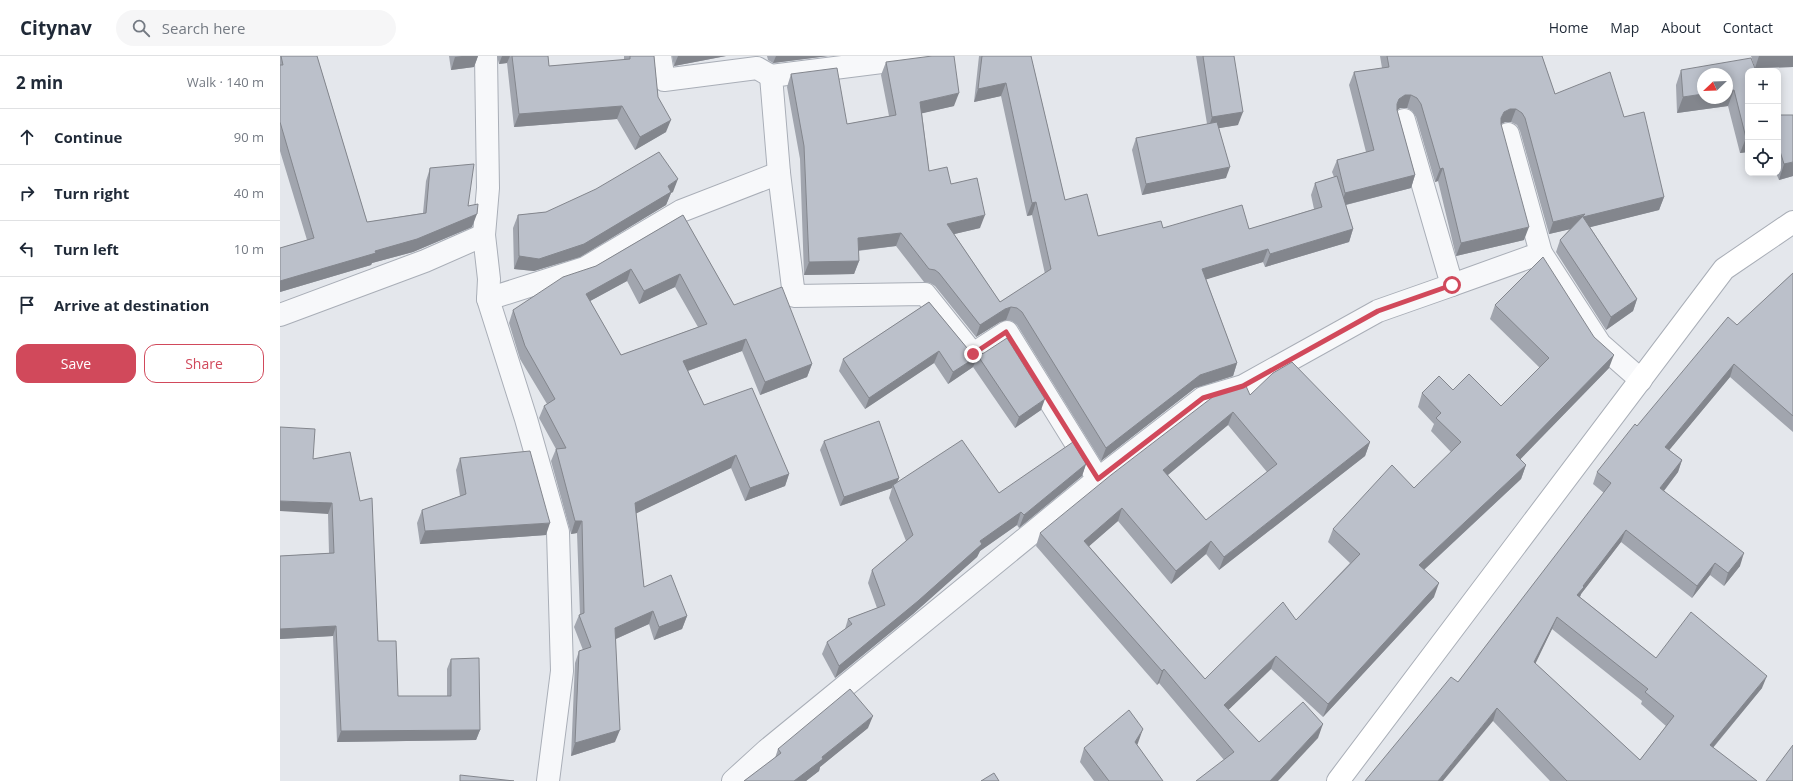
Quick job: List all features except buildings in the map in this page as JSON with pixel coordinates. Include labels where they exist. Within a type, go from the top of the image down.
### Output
[{"type":"main road","points":[[1338,781],[1724,269],[1793,222]]},
{"type":"street","points":[[486,56],[488,188],[484,235],[489,278],[488,299],[526,419],[558,532],[562,671],[548,781]]},
{"type":"street","points":[[660,56],[664,80],[757,68],[771,76],[929,56]]},
{"type":"street","points":[[771,76],[779,173],[794,296],[926,294],[973,354],[1006,332],[1098,479]]},
{"type":"street","points":[[1404,120],[1452,285]]},
{"type":"street","points":[[1508,134],[1541,253],[1600,344],[1641,380]]},
{"type":"street","points":[[488,299],[585,268],[681,211],[779,173]]},
{"type":"street","points":[[280,315],[425,261],[484,235]]},
{"type":"street","points":[[733,781],[767,750],[1098,479],[1203,398],[1243,386],[1378,311],[1541,253]]},
{"type":"route","points":[[973,354],[1006,332],[1098,479],[1203,398],[1243,386],[1378,311],[1452,285]]}]
